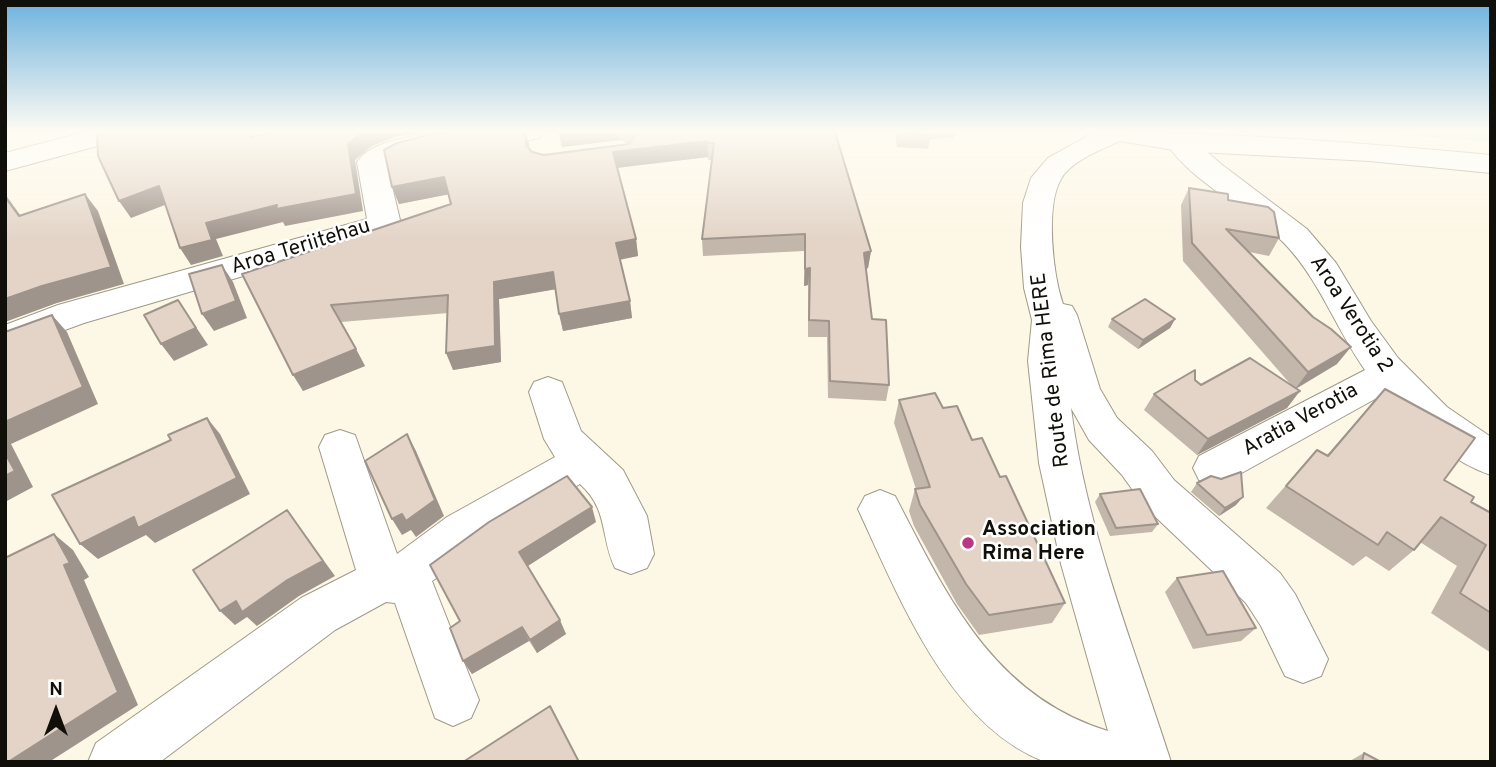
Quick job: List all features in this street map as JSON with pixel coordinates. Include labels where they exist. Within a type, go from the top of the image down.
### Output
[{"type":"street","name":"Aroa Teriitehau","points":[[5,339],[71,314],[379,226],[383,220],[373,168]]},
{"type":"street","name":"Route de Rima HERE","points":[[1057,168],[1047,176],[1039,197],[1037,223],[1041,290],[1050,322],[1046,359],[1066,485],[1084,564],[1144,762]]},
{"type":"street","name":"Aroa Verotia 2","points":[[1207,168],[1277,219],[1310,252],[1389,376],[1442,428],[1491,458]]},
{"type":"street","points":[[1041,290],[1056,306],[1081,391],[1103,429],[1137,463],[1159,493],[1263,587],[1303,659]]},
{"type":"street","name":"Aratia Verotia","points":[[1214,468],[1263,444],[1352,391],[1389,376]]},
{"type":"street","points":[[548,392],[564,439],[584,462],[608,482],[625,516],[631,554]]},
{"type":"street","points":[[340,447],[390,581]]},
{"type":"street","points":[[115,762],[318,614],[390,581],[501,507],[584,462]]},
{"type":"street","points":[[880,509],[933,617],[965,666],[995,699],[1041,733],[1101,758],[1120,762]]},
{"type":"street","points":[[390,581],[409,583],[453,701]]},
{"type":"building","points":[[104,168],[352,168],[356,194],[276,209],[277,205],[206,223],[212,240],[180,248],[159,186],[119,201]]},
{"type":"building","points":[[388,168],[617,168],[636,239],[616,243],[630,301],[559,314],[553,272],[494,282],[495,346],[446,353],[448,295],[331,305],[356,349],[293,375],[242,274],[451,204],[444,177],[392,187]]},
{"type":"building","points":[[711,168],[846,168],[871,251],[864,253],[872,319],[886,320],[889,385],[830,381],[829,321],[809,320],[810,268],[805,269],[805,234],[702,239]]},
{"type":"building","points":[[1189,188],[1228,194],[1228,200],[1268,207],[1274,212],[1279,238],[1226,229],[1313,317],[1351,347],[1308,372],[1192,243]]},
{"type":"building","points":[[85,194],[111,267],[5,299],[5,197],[19,216]]},
{"type":"building","points":[[222,265],[236,301],[202,314],[189,274]]},
{"type":"building","points":[[1145,299],[1175,319],[1143,340],[1112,319]]},
{"type":"building","points":[[178,300],[196,328],[161,344],[144,315]]},
{"type":"building","points":[[52,315],[83,387],[5,422],[5,332]]},
{"type":"building","points":[[1250,358],[1300,391],[1208,439],[1154,394],[1195,370],[1195,380],[1201,385]]},
{"type":"building","points":[[1385,389],[1475,438],[1444,480],[1474,497],[1471,502],[1491,513],[1491,613],[1460,593],[1486,545],[1441,517],[1414,550],[1387,532],[1378,545],[1286,486],[1317,450],[1328,456]]},
{"type":"building","name":"Association Rima Here","points":[[935,393],[943,408],[957,406],[972,440],[982,438],[1000,477],[1006,476],[1065,603],[989,615],[966,584],[920,505],[915,489],[930,487],[899,400]]},
{"type":"building","points":[[207,418],[237,478],[138,528],[134,517],[80,544],[52,495],[171,440],[168,435]]},
{"type":"building","points":[[407,434],[435,500],[406,521],[402,514],[392,519],[365,461]]},
{"type":"building","points":[[5,453],[15,471],[5,476]]},
{"type":"building","points":[[1241,472],[1243,497],[1225,508],[1197,483],[1211,476],[1221,479]]},
{"type":"building","points":[[567,476],[592,507],[519,552],[560,620],[530,640],[522,627],[463,661],[450,628],[460,621],[430,565],[489,522]]},
{"type":"building","points":[[1140,489],[1158,524],[1116,528],[1100,494]]},
{"type":"building","points":[[287,510],[323,561],[286,581],[242,612],[236,601],[220,611],[193,570]]},
{"type":"building","points":[[54,534],[70,563],[64,565],[118,692],[5,762],[5,558]]},
{"type":"building","points":[[1223,571],[1256,628],[1207,635],[1177,578]]},
{"type":"building","points":[[550,706],[579,762],[463,762]]},
{"type":"building","points":[[1364,753],[1381,762],[1362,762]]},
{"type":"place","name":"Association Rima Here","points":[[968,543]]}]
